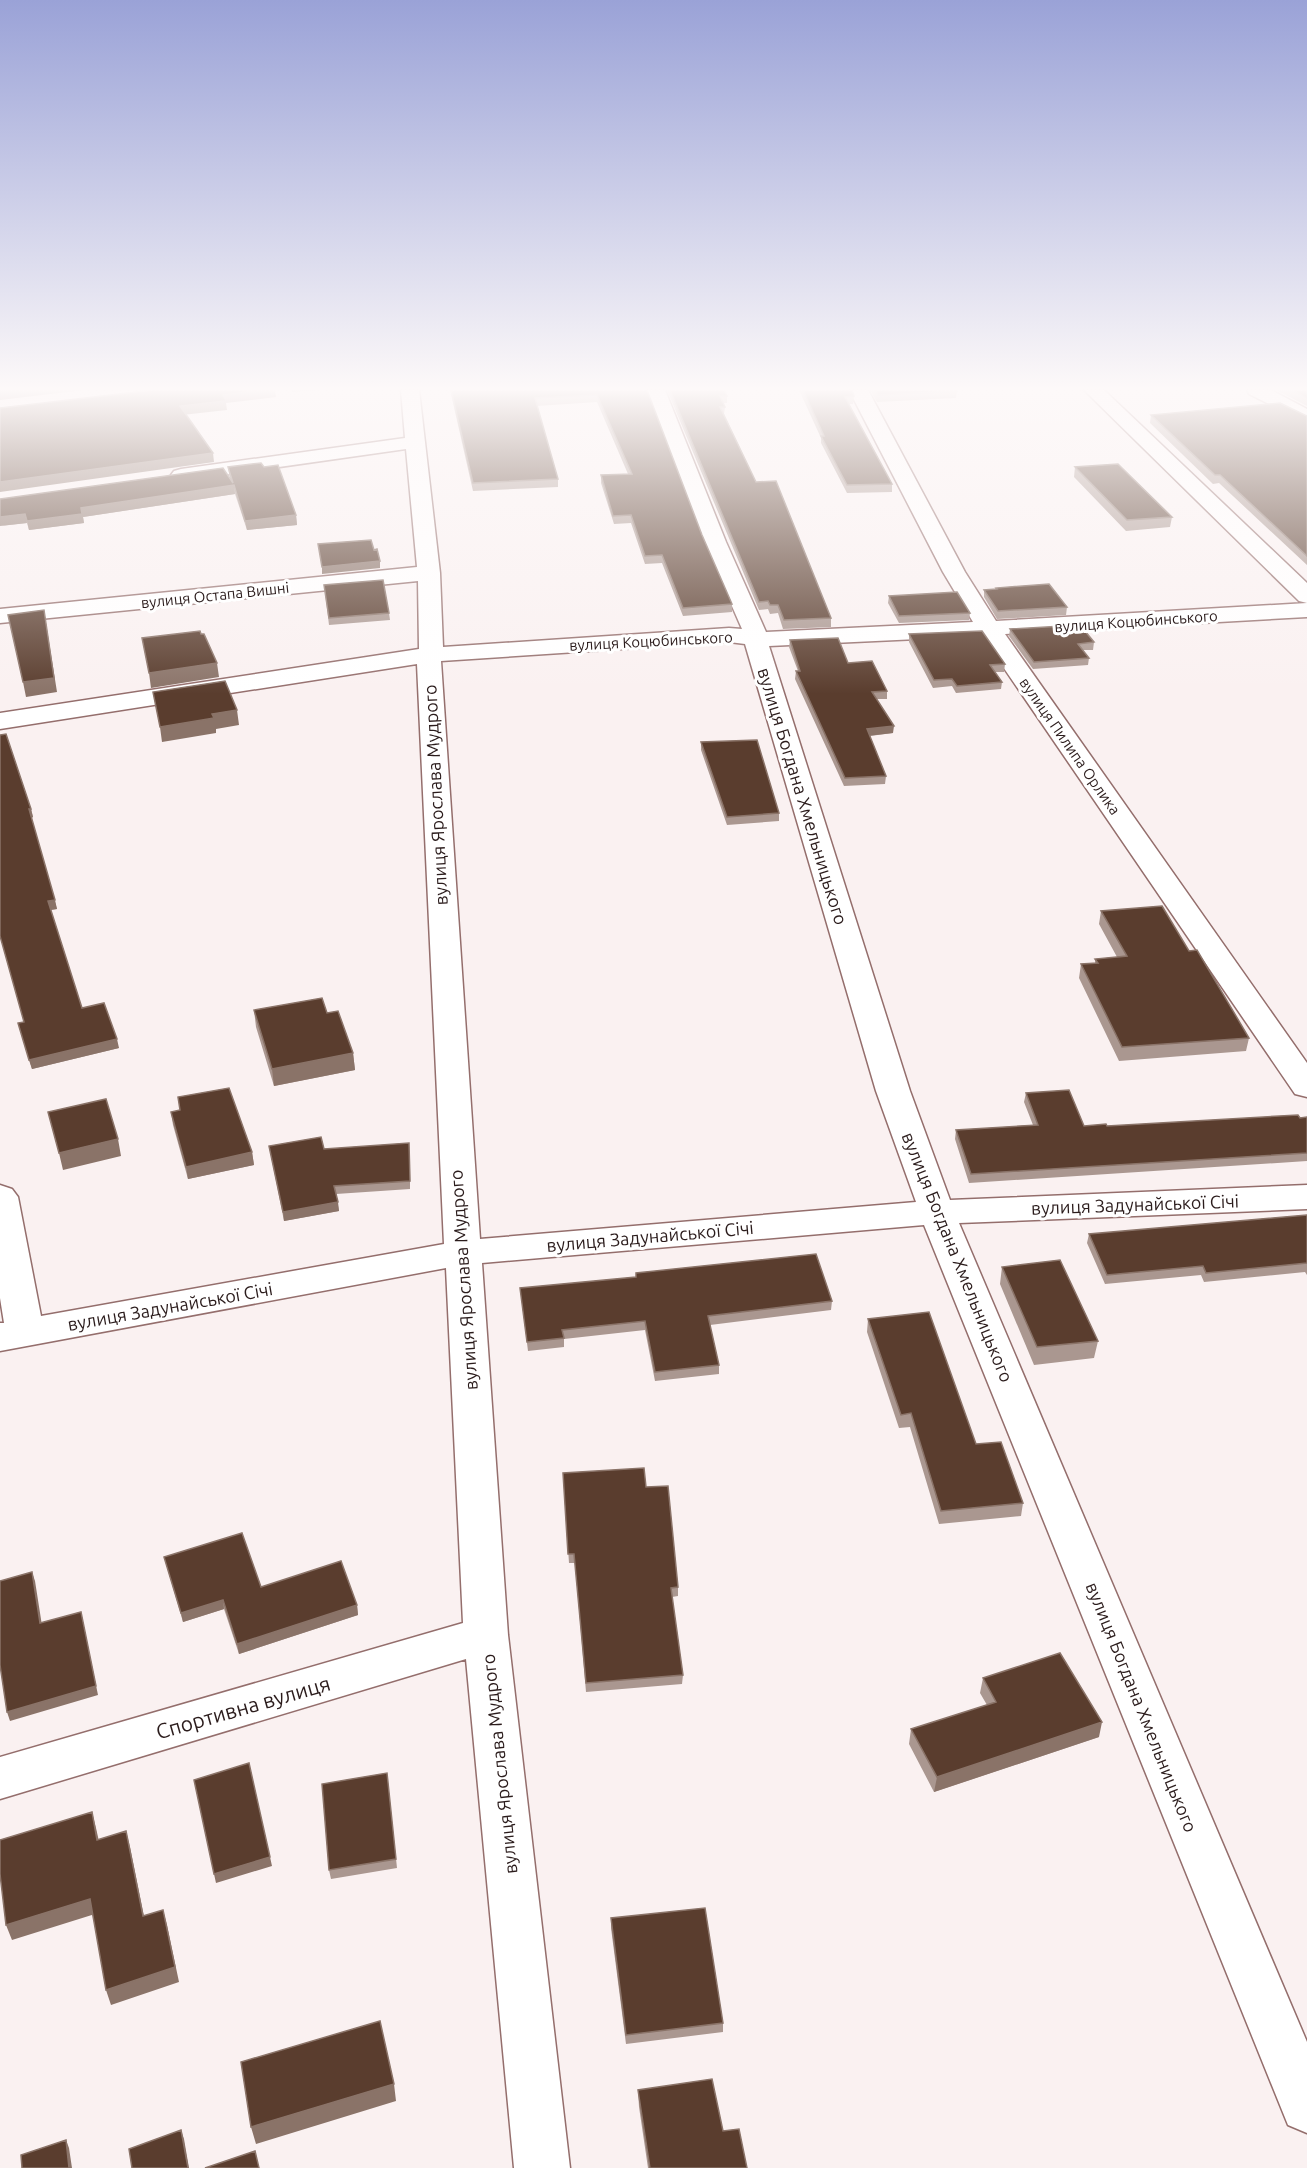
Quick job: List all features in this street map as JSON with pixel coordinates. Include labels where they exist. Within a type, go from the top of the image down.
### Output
[{"type":"street","name":"вулиця Ярослава Мудрого","points":[[422,491],[432,640],[428,670],[461,1253],[486,1635],[542,2168]]},
{"type":"street","name":"вулиця Богдана Хмельницького","points":[[695,491],[715,542],[753,626],[893,1091],[937,1212],[1307,2106]]},
{"type":"street","name":"вулиця Пилипа Орлика","points":[[911,491],[954,572],[989,629],[1307,1087]]},
{"type":"street","points":[[1198,491],[1307,596]]},
{"type":"street","name":"вулиця Остапа Вишні","points":[[0,616],[429,573]]},
{"type":"street","name":"вулиця Коцюбинського","points":[[0,721],[429,655],[729,635],[778,640],[1307,610]]},
{"type":"street","points":[[0,1197],[13,1335]]},
{"type":"street","name":"вулиця Задунайської Січі","points":[[13,1335],[461,1253],[937,1212],[1307,1197]]},
{"type":"street","name":"Спортивна вулиця","points":[[0,1778],[486,1635]]},
{"type":"building","points":[[56,491],[193,491],[81,508],[82,514],[27,521],[25,514],[0,517],[0,499]]},
{"type":"building","points":[[236,491],[287,491],[296,515],[245,521]]},
{"type":"building","points":[[606,491],[685,491],[732,604],[683,608],[662,555],[645,556],[631,515],[613,516]]},
{"type":"building","points":[[712,491],[780,491],[831,618],[784,620],[778,605],[770,605],[768,601],[759,602]]},
{"type":"building","points":[[1099,491],[1146,491],[1172,517],[1127,520]]},
{"type":"building","points":[[1237,491],[1307,491],[1307,556]]},
{"type":"building","points":[[371,540],[374,550],[377,549],[380,561],[322,567],[318,544]]},
{"type":"building","points":[[383,580],[389,613],[329,618],[324,585]]},
{"type":"building","points":[[1049,584],[1067,607],[998,611],[984,590],[996,588]]},
{"type":"building","points":[[957,592],[970,613],[899,616],[889,596]]},
{"type":"building","points":[[44,610],[54,678],[23,682],[8,615]]},
{"type":"building","points":[[1080,625],[1094,642],[1078,644],[1089,658],[1034,662],[1010,629]]},
{"type":"building","points":[[200,631],[204,634],[217,663],[149,673],[142,638]]},
{"type":"building","points":[[982,631],[1005,664],[990,665],[1002,682],[957,686],[952,679],[934,680],[909,634]]},
{"type":"building","points":[[838,638],[848,663],[872,661],[887,691],[872,692],[894,726],[867,729],[886,776],[845,778],[796,671],[800,671],[790,640]]},
{"type":"building","points":[[225,681],[237,710],[212,714],[214,718],[160,727],[153,692]]},
{"type":"building","points":[[6,734],[31,809],[29,809],[55,900],[48,901],[82,1008],[104,1003],[117,1039],[29,1060],[18,1023],[24,1022],[0,936],[0,735]]},
{"type":"building","points":[[757,740],[779,813],[727,817],[701,742]]},
{"type":"building","points":[[1162,906],[1189,951],[1197,950],[1249,1038],[1122,1047],[1081,964],[1098,963],[1095,959],[1127,956],[1101,911]]},
{"type":"building","points":[[322,998],[327,1013],[338,1011],[353,1053],[272,1069],[254,1010]]},
{"type":"building","points":[[229,1088],[252,1152],[186,1167],[171,1112],[180,1110],[178,1097]]},
{"type":"building","points":[[1069,1090],[1084,1126],[1298,1115],[1300,1118],[1307,1117],[1307,1153],[971,1174],[956,1130],[1038,1125],[1026,1093]]},
{"type":"building","points":[[106,1099],[118,1139],[59,1153],[48,1112]]},
{"type":"building","points":[[321,1137],[324,1149],[409,1143],[410,1181],[334,1186],[338,1202],[283,1212],[269,1146]]},
{"type":"building","points":[[1307,1215],[1307,1263],[1206,1273],[1203,1266],[1107,1275],[1089,1234]]},
{"type":"building","points":[[816,1254],[832,1301],[708,1316],[719,1365],[655,1372],[645,1321],[562,1330],[564,1338],[527,1342],[520,1288],[636,1277],[636,1273]]},
{"type":"building","points":[[1060,1260],[1098,1341],[1037,1347],[1002,1267]]},
{"type":"building","points":[[929,1312],[976,1444],[1001,1442],[1023,1503],[941,1511],[911,1413],[901,1415],[868,1319]]},
{"type":"building","points":[[644,1468],[646,1487],[668,1486],[678,1587],[671,1588],[683,1675],[586,1683],[574,1554],[568,1554],[563,1473]]},
{"type":"building","points":[[242,1533],[261,1587],[341,1561],[357,1605],[237,1644],[223,1600],[181,1613],[164,1557]]},
{"type":"building","points":[[32,1572],[40,1623],[81,1612],[96,1686],[7,1712],[0,1665],[0,1581]]},
{"type":"building","points":[[1060,1653],[1102,1722],[937,1777],[911,1729],[996,1702],[983,1678]]},
{"type":"building","points":[[249,1763],[270,1857],[214,1874],[194,1780]]},
{"type":"building","points":[[387,1773],[396,1859],[329,1870],[322,1784]]},
{"type":"building","points":[[92,1812],[97,1840],[126,1831],[143,1916],[163,1910],[175,1967],[106,1990],[90,1899],[6,1925],[0,1874],[0,1840]]},
{"type":"building","points":[[705,1908],[723,2023],[626,2035],[611,1918]]},
{"type":"building","points":[[380,2021],[394,2084],[251,2127],[241,2062]]},
{"type":"building","points":[[712,2079],[723,2131],[739,2129],[747,2168],[650,2168],[638,2090]]},
{"type":"building","points":[[181,2130],[188,2168],[132,2168],[129,2149]]},
{"type":"building","points":[[66,2140],[69,2168],[22,2168],[21,2155]]},
{"type":"building","points":[[255,2151],[259,2168],[205,2168]]}]
